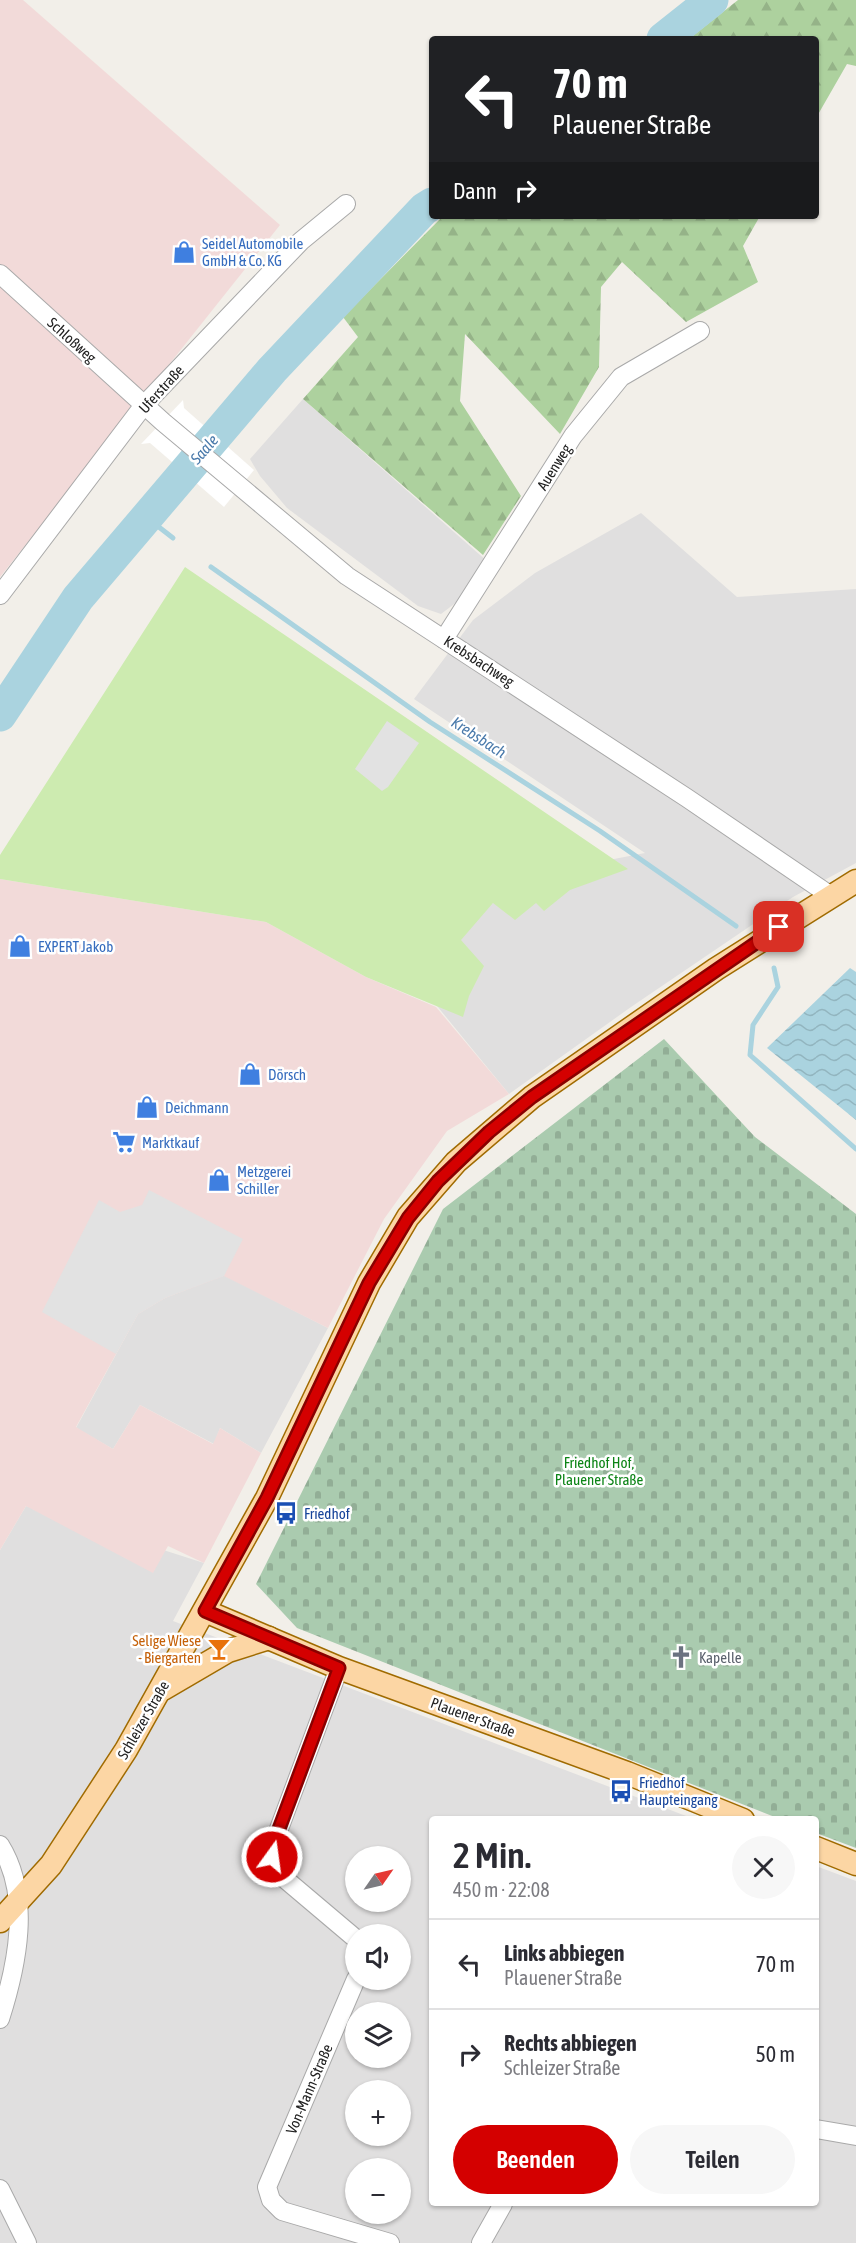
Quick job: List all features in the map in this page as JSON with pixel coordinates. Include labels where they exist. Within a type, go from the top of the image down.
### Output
[{"type":"main road","name":"Schleizer Straße","points":[[0,1921],[18,1904],[67,1843],[159,1692],[267,1498],[374,1274],[408,1218],[438,1181],[489,1132],[532,1097],[716,969],[856,881]]},
{"type":"main road","name":"Plauener Straße","points":[[205,1611],[339,1668],[627,1773],[733,1816]]},
{"type":"main road","points":[[159,1692],[228,1651],[269,1638]]},
{"type":"main road","points":[[819,1849],[856,1864]]},
{"type":"street","name":"Uferstraße","points":[[0,595],[144,405],[301,241],[346,204]]},
{"type":"street","name":"Schloßweg","points":[[0,274],[144,405]]},
{"type":"street","name":"Auenweg","points":[[444,639],[573,436],[621,377],[700,331]]},
{"type":"street","name":"Krebsbachweg","points":[[144,405],[240,489],[347,576],[831,896]]},
{"type":"street","points":[[339,1668],[273,1845],[272,1857],[276,1868],[285,1879],[345,1930]]},
{"type":"street","points":[[0,1845],[14,1879],[18,1904],[16,1954],[10,1986],[0,2019]]},
{"type":"street","name":"Von-Mann-Straße","points":[[351,1990],[267,2187],[271,2200],[282,2211],[390,2243]]},
{"type":"street","points":[[819,2130],[856,2136]]},
{"type":"street","points":[[0,2189],[27,2243]]},
{"type":"street","points":[[481,2243],[502,2206]]},
{"type":"shaded area","points":[[0,0],[23,0],[280,225],[0,577]]},
{"type":"shaded area","points":[[303,399],[488,562],[458,601],[441,614],[418,606],[287,508],[260,476],[250,459]]},
{"type":"shaded area","points":[[641,513],[737,597],[856,589],[856,863],[793,897],[631,1007],[509,1094],[415,979],[445,942],[526,876],[645,853],[414,699],[473,620],[535,573]]},
{"type":"shaded area","points":[[387,721],[419,743],[388,787],[382,791],[355,769]]},
{"type":"shaded area","points":[[0,879],[266,922],[366,977],[436,1007],[509,1094],[447,1131],[384,1219],[328,1328],[224,1276],[165,1298],[138,1314],[76,1427],[113,1449],[140,1405],[213,1444],[220,1428],[261,1453],[204,1563],[168,1546],[153,1573],[26,1506],[0,1550]]},
{"type":"shaded area","points":[[149,1190],[243,1239],[224,1276],[165,1298],[138,1314],[116,1354],[42,1312],[99,1200],[120,1212],[142,1205]]},
{"type":"shaded area","points":[[224,1275],[328,1328],[261,1453],[220,1428],[214,1444],[140,1405],[113,1449],[76,1428],[138,1314],[165,1298]]},
{"type":"shaded area","points":[[26,1506],[204,1563],[173,1621],[686,1816],[429,1816],[429,2206],[819,2206],[819,1867],[856,1881],[856,2243],[0,2243],[0,1550]]},
{"type":"green space","points":[[738,0],[856,0],[856,66],[847,64],[819,113],[819,36],[693,36]]},
{"type":"green space","points":[[440,219],[758,219],[743,246],[758,282],[686,322],[622,262],[601,287],[599,367],[560,434],[465,334],[460,401],[521,496],[483,555],[303,399],[358,337],[343,317]]},
{"type":"green space","points":[[185,567],[628,869],[570,890],[544,911],[536,903],[515,920],[493,903],[461,940],[484,966],[469,996],[463,1017],[366,977],[266,922],[0,879],[0,855]]},
{"type":"green space","name":"Friedhof Hof, Plauener Straße","points":[[664,1039],[755,1137],[856,1214],[856,1848],[819,1834],[819,1816],[772,1816],[297,1628],[256,1584],[443,1209]]},
{"type":"water","points":[[850,968],[856,972],[856,1120],[767,1048]]},
{"type":"pier","points":[[183,400],[184,408],[254,470],[224,507],[150,443],[141,444]]},
{"type":"waterway","name":"Saale","points":[[667,36],[712,0]]},
{"type":"waterway","name":"Saale","points":[[0,715],[78,598],[272,370],[429,206]]},
{"type":"waterway","name":"Krebsbach","points":[[146,517],[173,538]]},
{"type":"waterway","name":"Krebsbach","points":[[211,567],[430,722],[600,831],[736,926]]},
{"type":"waterway","name":"Krebsbach","points":[[774,968],[778,987],[753,1025],[750,1055],[856,1149]]},
{"type":"place","name":"Seidel Automobile GmbH & Co. KG","points":[[184,252]]},
{"type":"place","name":"EXPERT Jakob","points":[[20,946]]},
{"type":"place","name":"Dörsch","points":[[250,1074]]},
{"type":"place","name":"Deichmann","points":[[147,1107]]},
{"type":"place","name":"Marktkauf","points":[[124,1142]]},
{"type":"place","name":"Metzgerei Schiller","points":[[219,1180]]},
{"type":"place","name":"Friedhof","points":[[286,1513]]},
{"type":"place","name":"Selige Wiese - Biergarten","points":[[219,1649]]},
{"type":"place","name":"Kapelle","points":[[681,1657]]},
{"type":"place","name":"Friedhof Haupteingang","points":[[621,1791]]},
{"type":"route","points":[[272,1857],[273,1845],[339,1668],[205,1611],[267,1498],[376,1270],[408,1218],[438,1181],[489,1132],[532,1097],[779,927]]}]
